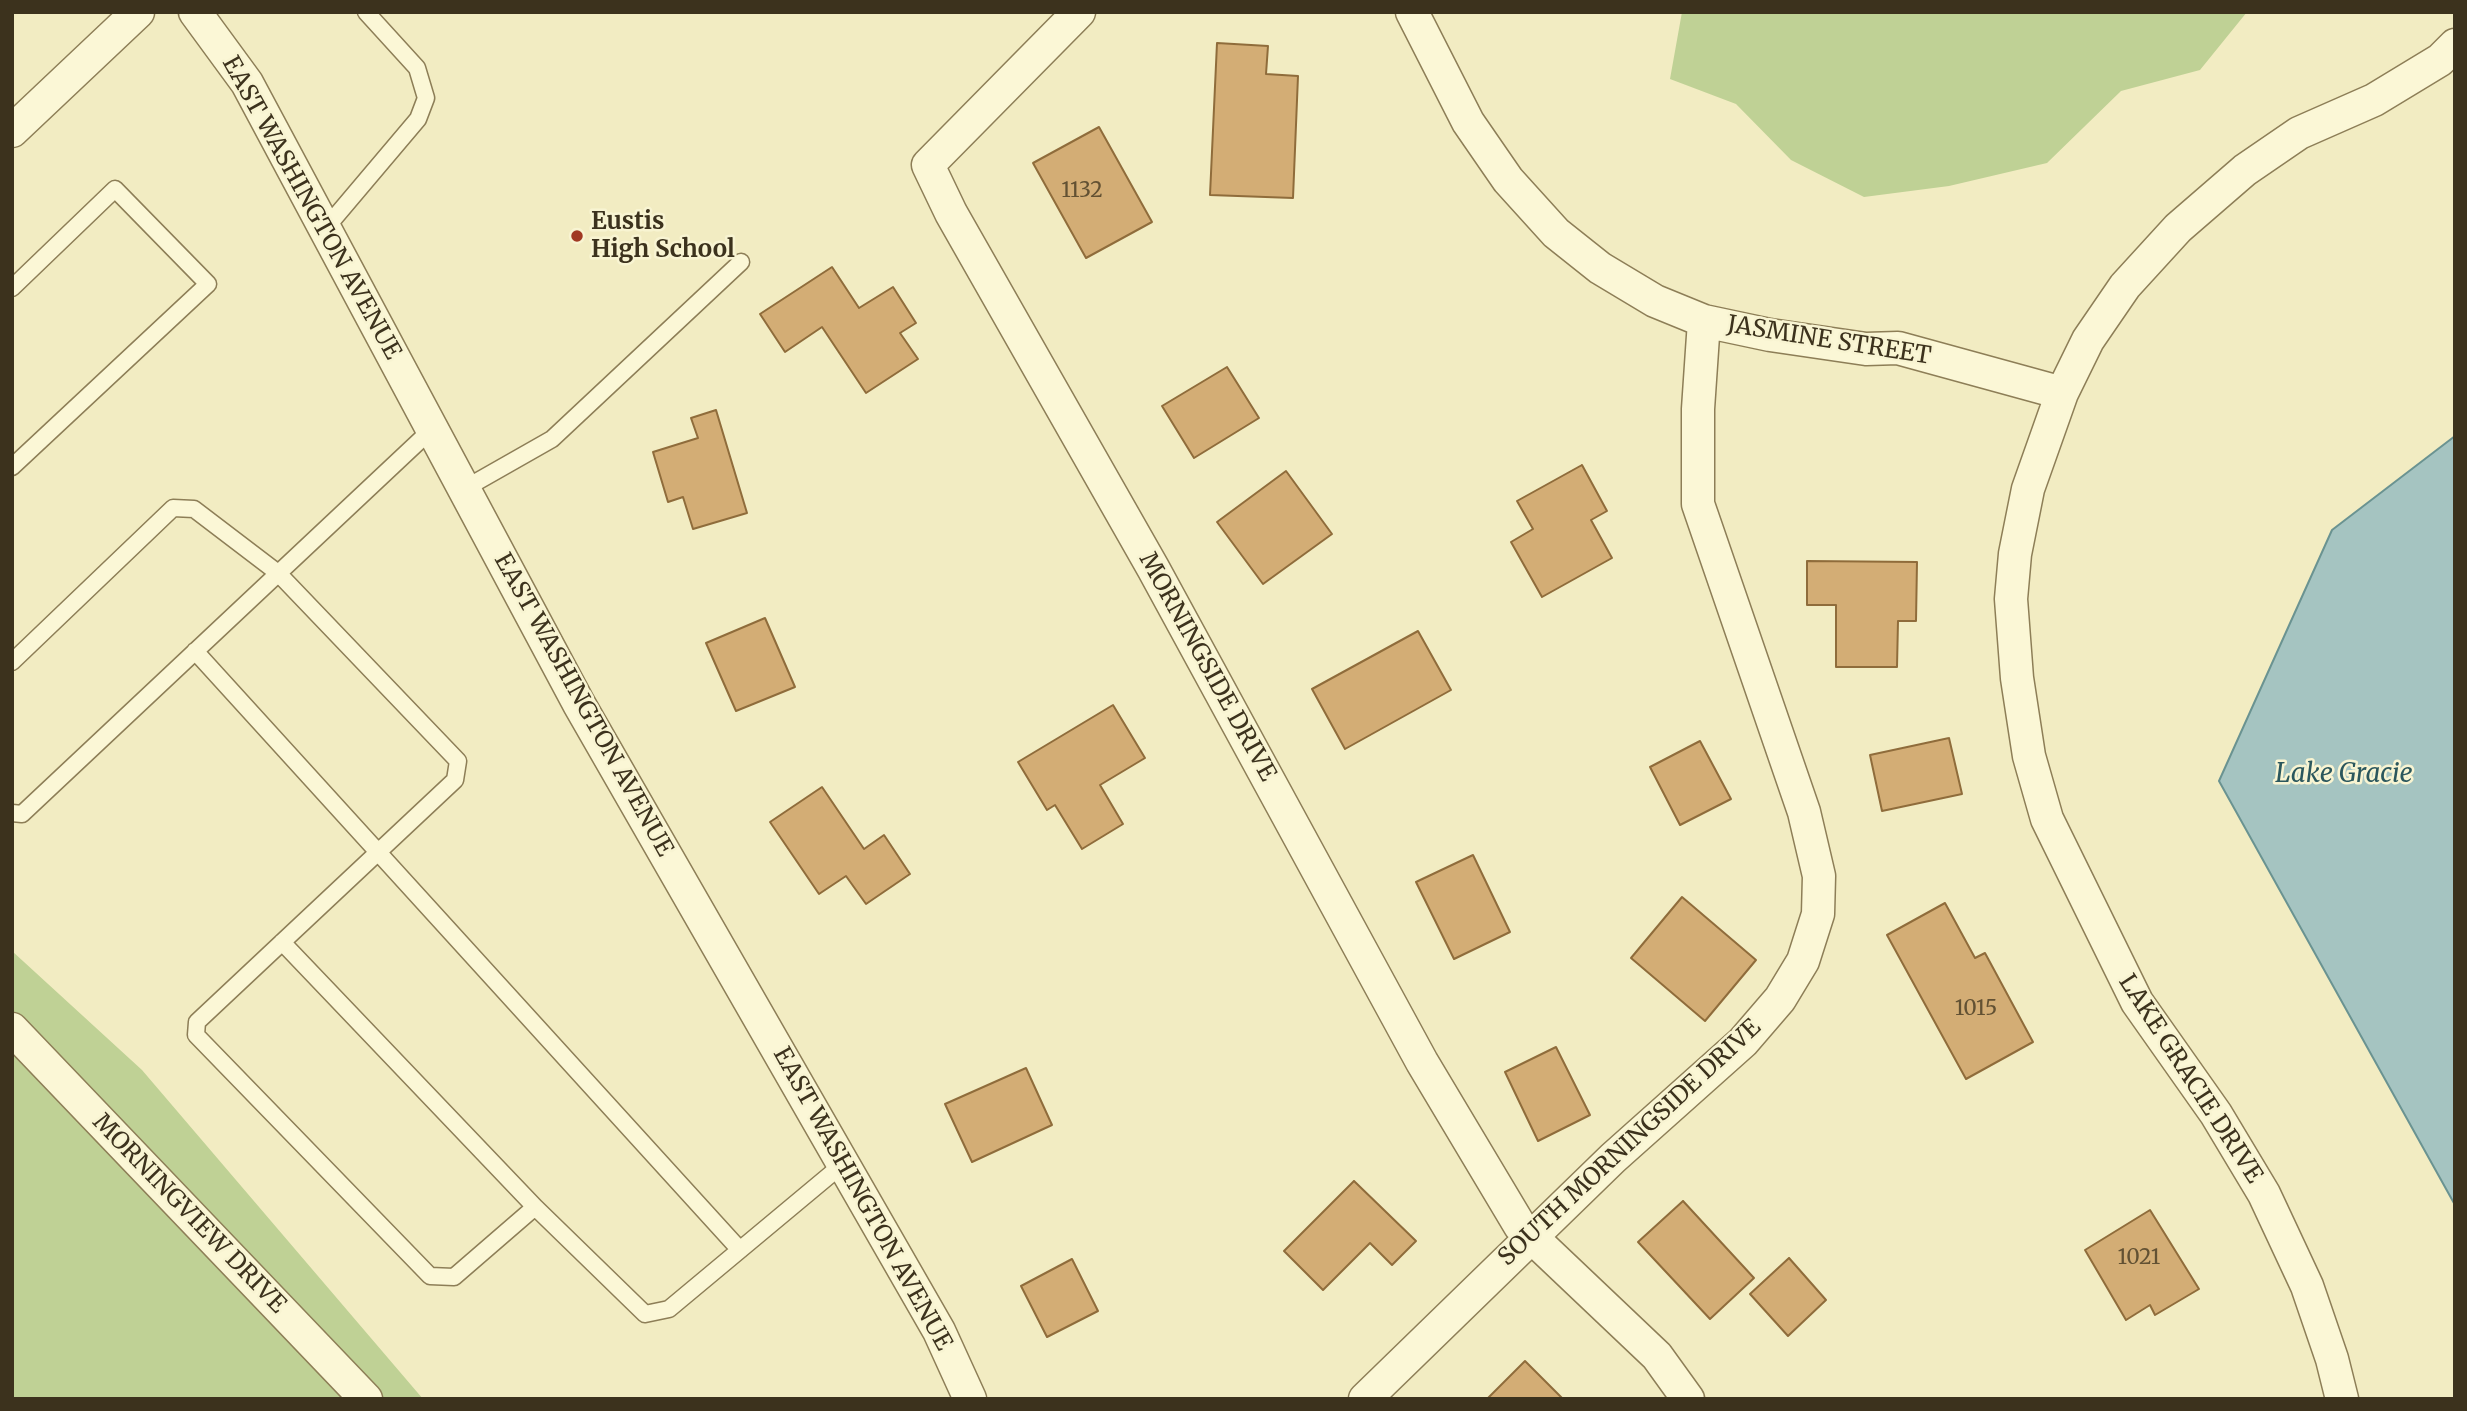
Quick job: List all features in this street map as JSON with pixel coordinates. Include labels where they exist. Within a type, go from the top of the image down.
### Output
[{"type":"street","points":[[12,131],[138,12]]},
{"type":"street","name":"EAST WASHINGTON AVENUE","points":[[195,12],[247,83],[586,716],[939,1331],[970,1399]]},
{"type":"street","name":"MORNINGSIDE DRIVE","points":[[1079,12],[928,164],[951,213],[1153,568],[1422,1062],[1520,1226],[1531,1236]]},
{"type":"street","name":"JASMINE STREET","points":[[1412,12],[1468,122],[1508,180],[1556,233],[1600,268],[1655,301],[1704,321],[1783,337],[1866,349],[1898,348],[2062,393]]},
{"type":"street","points":[[2062,393],[2088,340],[2125,286],[2178,228],[2245,170],[2299,133],[2374,100],[2450,55]]},
{"type":"street","name":"SOUTH MORNINGSIDE DRIVE","points":[[1365,1399],[1531,1236],[1743,1042],[1780,999],[1803,961],[1818,914],[1819,876],[1804,812],[1698,505],[1698,409],[1704,321]]},
{"type":"street","name":"LAKE GRACIE DRIVE","points":[[2062,393],[2028,489],[2015,554],[2011,599],[2017,678],[2033,769],[2047,819],[2137,1002],[2216,1114],[2264,1194],[2307,1286],[2332,1359],[2342,1399]]},
{"type":"street","name":"MORNINGVIEW DRIVE","points":[[12,1028],[366,1399]]},
{"type":"street","points":[[1531,1236],[1657,1356],[1688,1399]]},
{"type":"lane","points":[[325,229],[418,119],[426,98],[417,68],[366,12]]},
{"type":"lane","points":[[12,288],[115,189],[208,284],[13,464]]},
{"type":"lane","points":[[464,489],[552,439],[741,262]]},
{"type":"lane","points":[[12,813],[22,814],[432,429]]},
{"type":"lane","points":[[12,662],[173,508],[194,509],[278,573],[458,761],[455,780],[197,1022],[197,1035],[430,1276],[454,1277],[535,1207]]},
{"type":"lane","points":[[195,651],[740,1250]]},
{"type":"lane","points":[[282,942],[535,1207],[645,1314],[669,1310],[843,1164]]},
{"type":"green space","points":[[1682,12],[2247,12],[2200,70],[2121,91],[2047,163],[1949,186],[1864,197],[1791,160],[1736,104],[1670,79]]},
{"type":"green space","points":[[12,951],[142,1070],[423,1399],[12,1399]]},
{"type":"water","name":"Lake Gracie","points":[[2455,436],[2455,1205],[2219,781],[2332,530]]},
{"type":"building","points":[[1217,43],[1268,46],[1266,74],[1298,76],[1293,198],[1210,195]]},
{"type":"building","points":[[1099,127],[1152,222],[1086,258],[1033,163]]},
{"type":"building","points":[[832,267],[859,308],[893,287],[916,323],[900,333],[918,359],[866,393],[822,327],[785,352],[760,314]]},
{"type":"building","points":[[1227,367],[1259,418],[1194,458],[1162,406]]},
{"type":"building","points":[[716,410],[747,513],[693,529],[683,497],[668,502],[653,452],[698,438],[691,418]]},
{"type":"building","points":[[1582,465],[1607,511],[1591,520],[1612,558],[1542,597],[1511,542],[1533,529],[1517,501]]},
{"type":"building","points":[[1286,471],[1332,534],[1263,584],[1217,522]]},
{"type":"building","points":[[1807,561],[1917,562],[1916,621],[1898,621],[1897,667],[1836,667],[1836,605],[1807,605]]},
{"type":"building","points":[[765,618],[795,687],[736,711],[706,643]]},
{"type":"building","points":[[1418,631],[1451,690],[1345,749],[1312,689]]},
{"type":"building","points":[[1113,705],[1145,758],[1100,785],[1123,824],[1082,849],[1055,805],[1047,810],[1018,762]]},
{"type":"building","points":[[1949,738],[1962,794],[1882,811],[1870,755]]},
{"type":"building","points":[[1700,741],[1731,799],[1680,825],[1650,767]]},
{"type":"building","points":[[822,787],[864,849],[884,835],[910,874],[866,904],[846,876],[819,894],[770,822]]},
{"type":"building","points":[[1473,855],[1510,932],[1454,959],[1416,882]]},
{"type":"building","points":[[1682,897],[1756,960],[1705,1021],[1631,958]]},
{"type":"building","points":[[1945,903],[1975,958],[1985,953],[2033,1042],[1966,1079],[1887,935]]},
{"type":"building","points":[[1556,1047],[1590,1115],[1538,1141],[1505,1072]]},
{"type":"building","points":[[1026,1068],[1052,1125],[972,1162],[945,1104]]},
{"type":"building","points":[[1354,1181],[1416,1241],[1392,1265],[1370,1243],[1323,1290],[1284,1251]]},
{"type":"building","points":[[1683,1201],[1754,1278],[1710,1319],[1638,1242]]},
{"type":"building","points":[[2150,1210],[2199,1289],[2155,1315],[2150,1305],[2126,1320],[2085,1250]]},
{"type":"building","points":[[1789,1258],[1826,1300],[1788,1336],[1750,1294]]},
{"type":"building","points":[[1072,1259],[1098,1311],[1047,1337],[1021,1286]]},
{"type":"building","points":[[1525,1361],[1563,1399],[1487,1399]]},
{"type":"place","name":"Eustis High School","points":[[577,236]]}]
